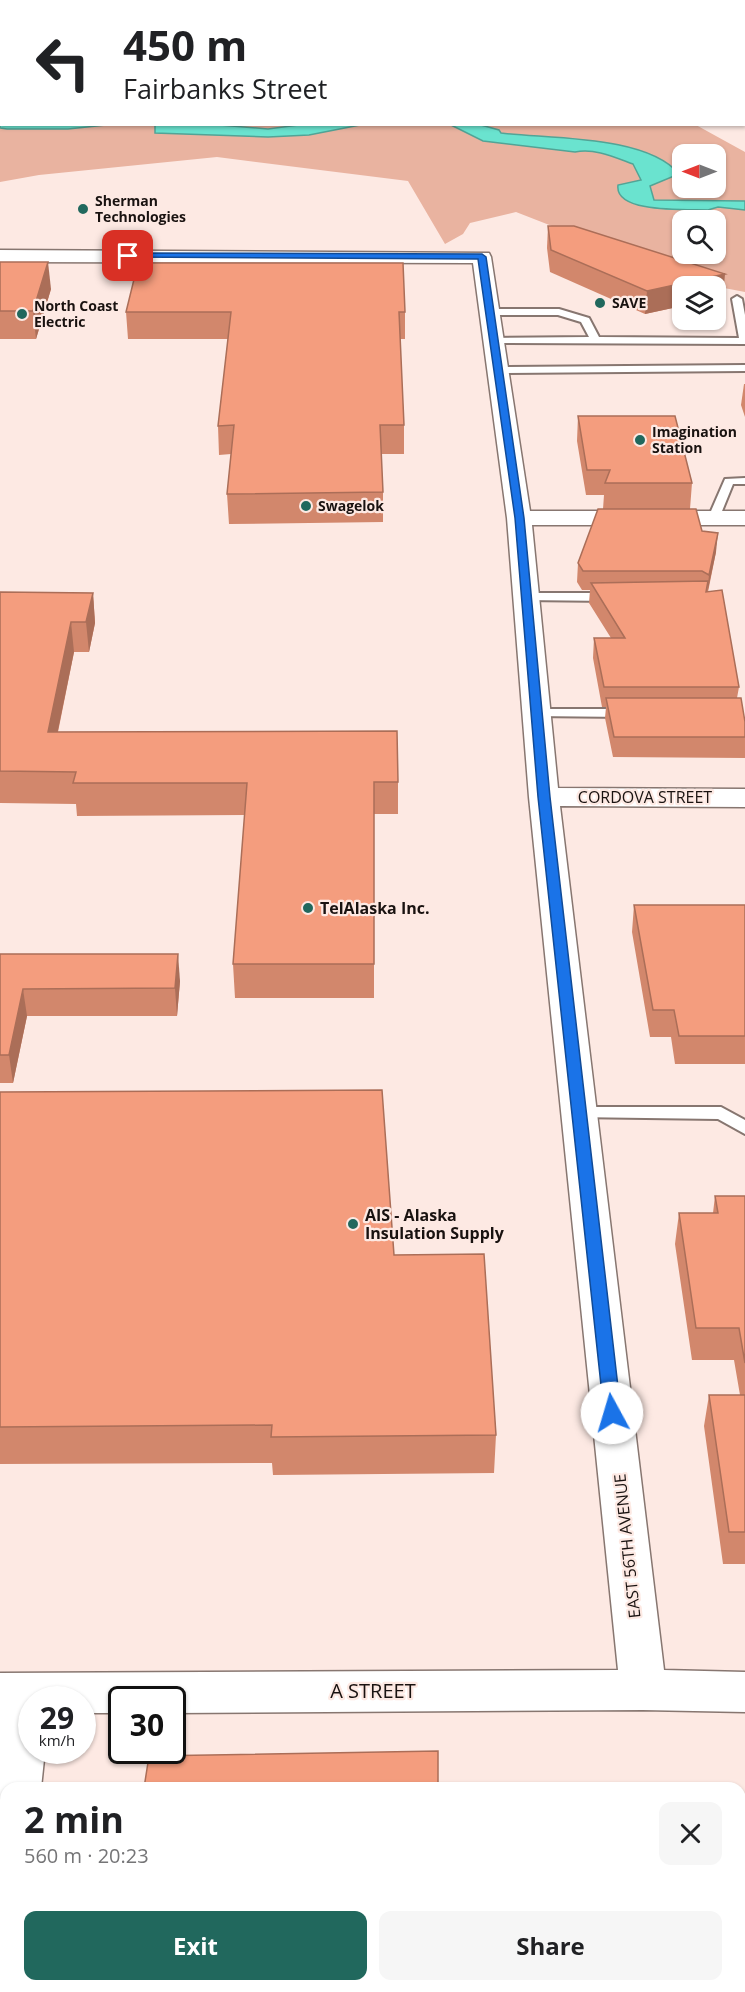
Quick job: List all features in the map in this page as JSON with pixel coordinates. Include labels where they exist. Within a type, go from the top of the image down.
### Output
[{"type":"street","name":"EAST 56TH AVENUE","points":[[0,256],[482,257],[519,518],[544,797],[643,1690]]},
{"type":"street","points":[[519,518],[745,518]]},
{"type":"street","name":"CORDOVA STREET","points":[[544,797],[745,798]]},
{"type":"street","name":"A STREET","points":[[14,1693],[643,1690],[745,1692]]},
{"type":"street","points":[[14,1693],[17,1782]]},
{"type":"lane","points":[[495,340],[745,341],[737,299]]},
{"type":"lane","points":[[495,340],[559,312],[585,320],[595,340]]},
{"type":"lane","points":[[495,340],[745,368]]},
{"type":"lane","points":[[714,518],[729,482],[745,482]]},
{"type":"lane","points":[[527,597],[619,597]]},
{"type":"lane","points":[[537,713],[639,713]]},
{"type":"lane","points":[[579,1113],[721,1113],[745,1128]]},
{"type":"shaded area","points":[[0,126],[698,126],[745,152],[745,292],[726,288],[726,276],[680,276],[516,212],[470,223],[463,234],[445,244],[408,181],[217,157],[39,175],[0,182]]},
{"type":"water","points":[[0,126],[96,126],[68,129],[0,128]]},
{"type":"water","points":[[155,126],[231,126],[268,129],[291,126],[355,126],[309,135],[268,137],[155,133]]},
{"type":"water","points":[[453,126],[485,126],[499,130],[501,133],[570,138],[621,145],[644,152],[664,161],[672,168],[672,177],[650,186],[654,200],[745,201],[745,210],[718,207],[708,210],[654,208],[628,201],[620,194],[618,185],[641,180],[633,164],[597,152],[575,152],[483,141]]},
{"type":"building","points":[[548,226],[574,226],[672,257],[672,264],[694,264],[725,274],[672,276],[672,286],[647,291],[551,250]]},
{"type":"building","points":[[0,262],[48,262],[33,311],[0,311]]},
{"type":"building","points":[[138,263],[403,263],[405,312],[399,312],[404,425],[380,425],[383,492],[227,494],[234,425],[218,426],[231,312],[126,312]]},
{"type":"building","points":[[578,416],[675,416],[692,483],[605,483],[610,470],[587,470]]},
{"type":"building","points":[[598,509],[696,509],[702,531],[718,533],[709,575],[702,571],[583,571],[578,563]]},
{"type":"building","points":[[708,581],[706,592],[722,590],[739,687],[604,687],[594,638],[625,638],[591,583]]},
{"type":"building","points":[[0,592],[93,593],[86,622],[71,622],[48,732],[397,731],[398,782],[374,782],[374,964],[233,964],[247,783],[73,783],[76,772],[0,771]]},
{"type":"building","points":[[606,698],[741,698],[745,737],[614,737]]},
{"type":"building","points":[[634,905],[745,905],[745,1036],[679,1036],[674,1010],[653,1010]]},
{"type":"building","points":[[0,954],[178,954],[175,988],[23,989],[9,1055],[0,1055]]},
{"type":"building","points":[[382,1090],[394,1255],[484,1254],[496,1435],[271,1437],[272,1425],[0,1427],[0,1092]]},
{"type":"building","points":[[715,1196],[745,1196],[745,1363],[739,1328],[696,1328],[679,1213],[718,1213]]},
{"type":"building","points":[[709,1395],[745,1395],[745,1532],[729,1532]]},
{"type":"building","points":[[438,1751],[438,1782],[145,1782],[148,1764],[186,1764],[186,1755]]},
{"type":"place","name":"Sherman Technologies","points":[[83,209]]},
{"type":"place","name":"SAVE","points":[[600,303]]},
{"type":"place","name":"North Coast Electric","points":[[22,314]]},
{"type":"place","name":"Imagination Station","points":[[640,440]]},
{"type":"place","name":"Swagelok","points":[[306,506]]},
{"type":"place","name":"TelAlaska Inc.","points":[[308,908]]},
{"type":"place","name":"AIS - Alaska Insulation Supply","points":[[353,1224]]},
{"type":"route","points":[[128,256],[482,257],[519,518],[544,797],[612,1413]]}]
